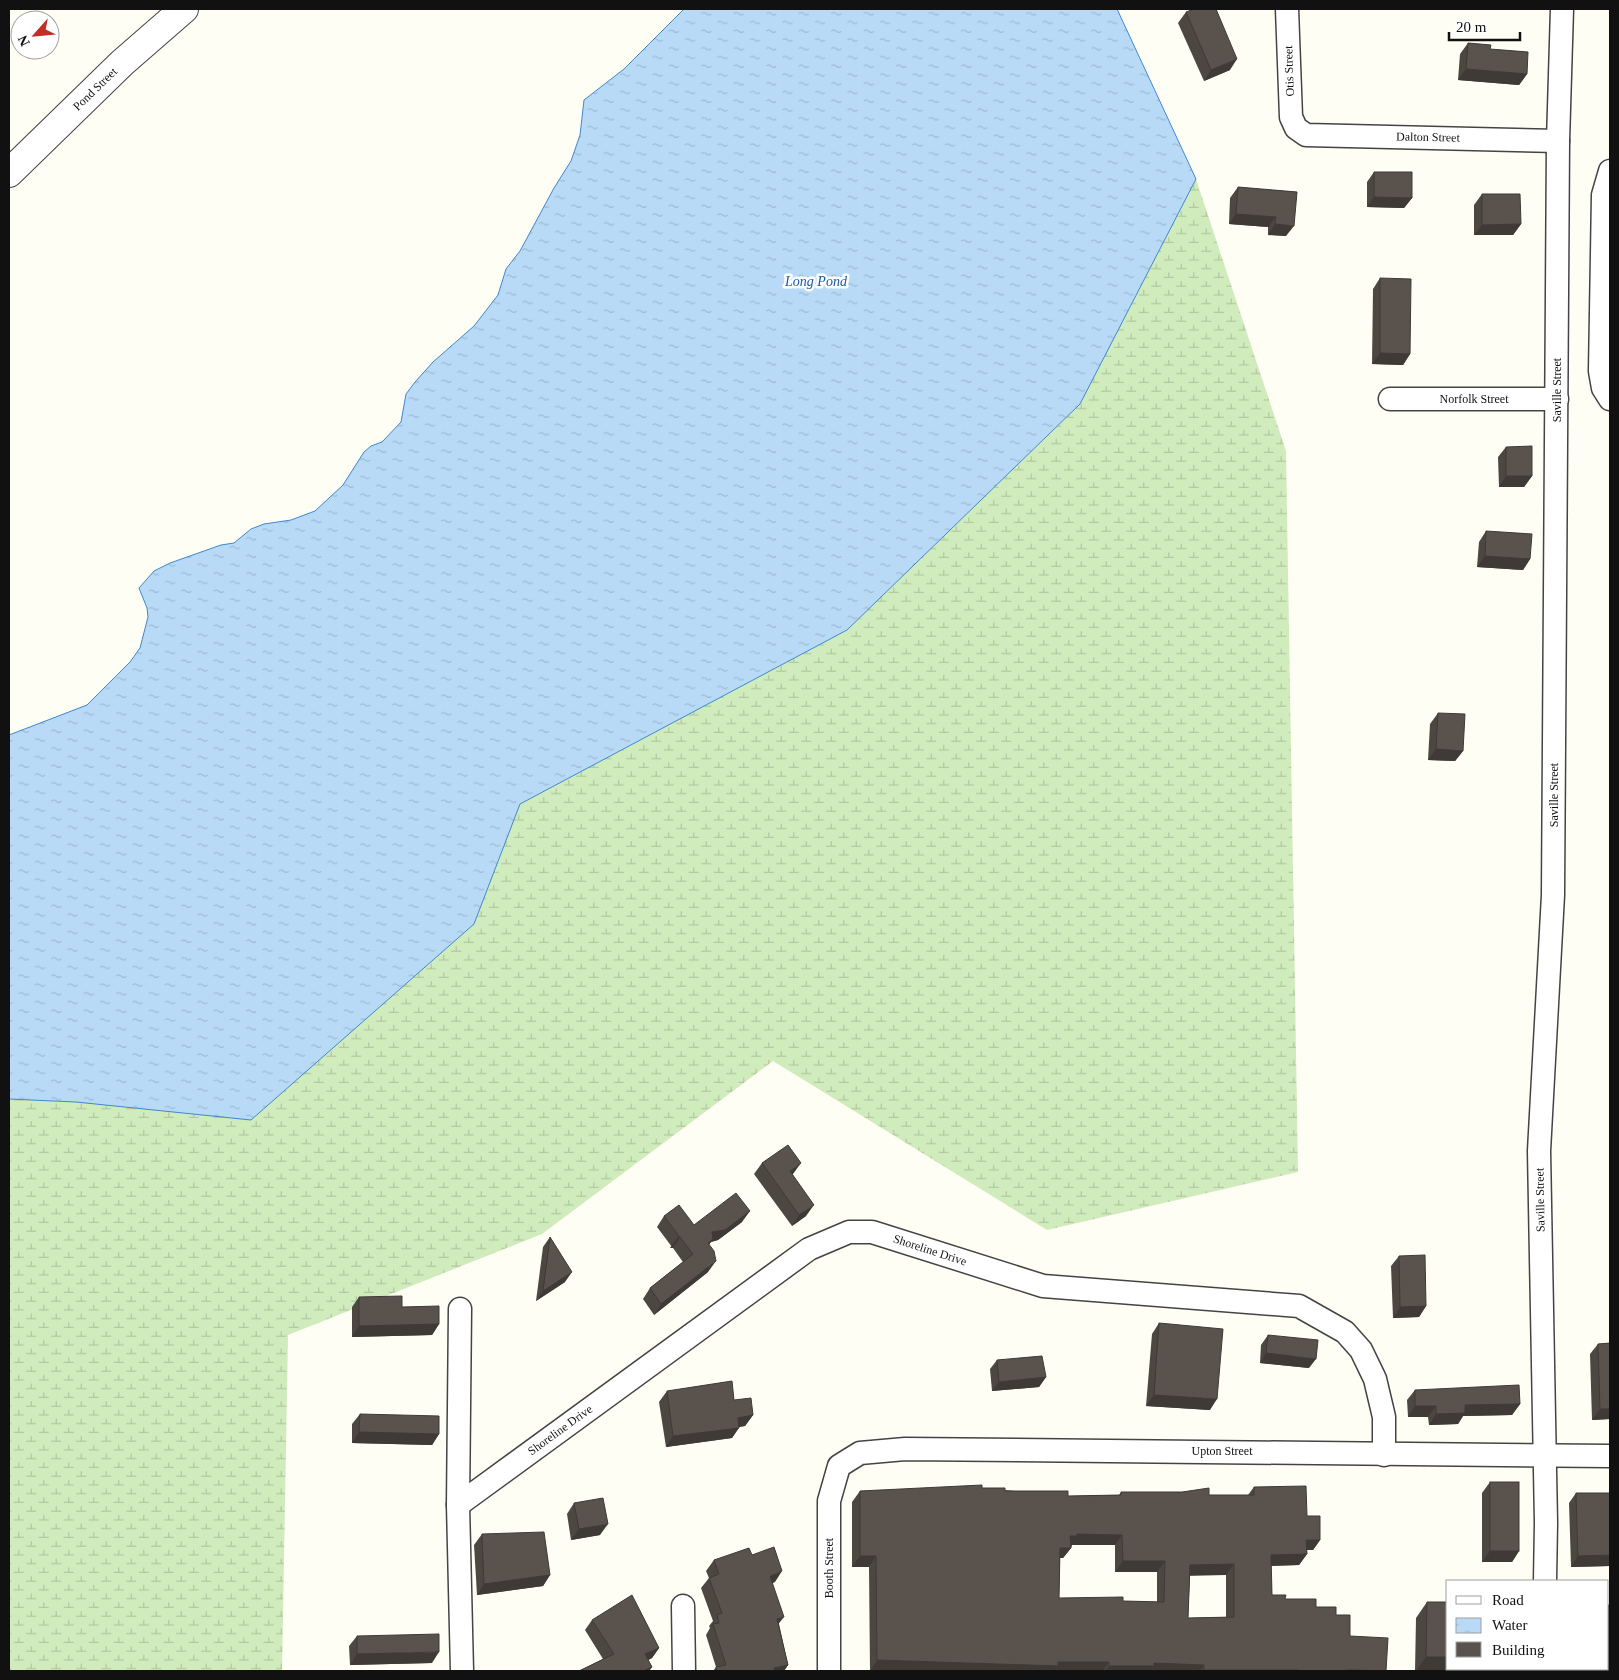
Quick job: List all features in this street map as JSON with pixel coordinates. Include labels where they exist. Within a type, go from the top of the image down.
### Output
[{"type":"street","name":"Pond Street","points":[[9,173],[122,62],[184,9]]},
{"type":"street","name":"Otis Street","points":[[1287,9],[1291,117],[1293,125],[1299,131]]},
{"type":"street","name":"Saville Street","points":[[1545,1580],[1545,1456],[1539,1151],[1554,895],[1558,140],[1562,9]]},
{"type":"street","name":"Dalton Street","points":[[1299,131],[1315,136],[1558,140]]},
{"type":"street","points":[[1610,171],[1603,195],[1600,371],[1603,388],[1610,399]]},
{"type":"street","name":"Norfolk Street","points":[[1390,399],[1557,399]]},
{"type":"street","name":"Shoreline Drive","points":[[458,1505],[809,1249],[850,1232],[872,1232],[1043,1286],[1299,1306],[1345,1332],[1361,1350],[1375,1379],[1384,1417],[1384,1455]]},
{"type":"street","points":[[460,1309],[458,1505],[462,1671]]},
{"type":"street","name":"Upton Street","points":[[839,1466],[860,1453],[905,1449],[1610,1456]]},
{"type":"street","name":"Booth Street","points":[[829,1671],[829,1501],[839,1466]]},
{"type":"street","points":[[683,1606],[684,1671]]},
{"type":"green space","points":[[1196,179],[1286,451],[1298,1172],[1047,1230],[773,1061],[542,1234],[288,1335],[282,1671],[9,1671],[9,1099],[76,1102],[474,924],[520,804],[847,630],[1080,404]]},
{"type":"water","name":"Long Pond","points":[[684,9],[1117,9],[1196,179],[1080,404],[847,630],[520,804],[474,924],[251,1120],[76,1102],[9,1099],[9,735],[87,705],[130,662],[140,648],[148,617],[147,608],[139,588],[154,571],[170,563],[221,545],[234,543],[251,529],[264,524],[291,520],[315,511],[343,485],[364,452],[371,446],[382,442],[401,422],[406,394],[415,382],[433,362],[474,326],[498,295],[506,269],[520,251],[571,161],[580,135],[584,100],[624,69]]},
{"type":"building","points":[[1194,9],[1216,9],[1237,59],[1211,70],[1186,12]]},
{"type":"building","points":[[1468,43],[1491,45],[1490,49],[1528,52],[1527,74],[1466,69]]},
{"type":"building","points":[[1374,172],[1412,172],[1412,198],[1374,197]]},
{"type":"building","points":[[1238,187],[1297,192],[1294,226],[1275,224],[1276,217],[1236,214]]},
{"type":"building","points":[[1482,194],[1520,194],[1521,224],[1482,225]]},
{"type":"building","points":[[1380,278],[1411,279],[1410,354],[1380,353]]},
{"type":"building","points":[[1532,446],[1532,476],[1506,476],[1506,447]]},
{"type":"building","points":[[1486,531],[1532,534],[1530,559],[1485,556]]},
{"type":"building","points":[[1438,713],[1465,714],[1463,751],[1436,749]]},
{"type":"building","points":[[788,1145],[801,1163],[790,1171],[814,1205],[799,1215],[762,1163]]},
{"type":"building","points":[[736,1193],[750,1211],[725,1230],[712,1232],[713,1239],[708,1243],[714,1251],[716,1261],[661,1304],[650,1288],[693,1254],[678,1237],[664,1216],[679,1205],[694,1225]]},
{"type":"building","points":[[550,1237],[572,1272],[543,1291]]},
{"type":"building","points":[[1425,1255],[1426,1306],[1400,1307],[1399,1256]]},
{"type":"building","points":[[402,1296],[402,1307],[439,1306],[439,1324],[359,1326],[359,1297]]},
{"type":"building","points":[[1159,1323],[1223,1329],[1217,1399],[1154,1395]]},
{"type":"building","points":[[1268,1335],[1318,1340],[1316,1359],[1266,1353]]},
{"type":"building","points":[[1610,1343],[1610,1409],[1600,1409],[1598,1344]]},
{"type":"building","points":[[1042,1356],[1046,1377],[999,1382],[997,1360]]},
{"type":"building","points":[[732,1381],[734,1400],[751,1398],[753,1415],[738,1418],[739,1428],[673,1436],[667,1391]]},
{"type":"building","points":[[1519,1385],[1520,1404],[1465,1405],[1465,1413],[1436,1414],[1436,1406],[1415,1406],[1415,1390]]},
{"type":"building","points":[[360,1414],[439,1416],[439,1434],[359,1432]]},
{"type":"building","points":[[1490,1482],[1519,1482],[1519,1551],[1490,1551]]},
{"type":"building","points":[[982,1485],[982,1488],[1005,1488],[1005,1491],[1068,1491],[1068,1496],[1121,1495],[1121,1492],[1182,1492],[1209,1488],[1209,1495],[1254,1495],[1254,1487],[1306,1486],[1307,1516],[1320,1516],[1320,1540],[1306,1540],[1307,1554],[1271,1555],[1272,1595],[1286,1595],[1285,1599],[1316,1599],[1316,1607],[1336,1607],[1336,1615],[1350,1615],[1350,1636],[1388,1638],[1386,1671],[1204,1670],[1204,1665],[1154,1663],[1154,1666],[1109,1666],[1109,1662],[1058,1662],[1058,1666],[877,1660],[876,1556],[860,1556],[860,1491]],"holes":[[[1077,1534],[1122,1535],[1123,1561],[1165,1561],[1164,1602],[1123,1601],[1123,1597],[1059,1598],[1060,1548],[1071,1548],[1070,1536],[1077,1536]],[[1234,1564],[1234,1617],[1188,1618],[1190,1565]]]},
{"type":"building","points":[[1576,1493],[1610,1493],[1610,1555],[1578,1556]]},
{"type":"building","points":[[603,1498],[608,1524],[579,1529],[574,1503]]},
{"type":"building","points":[[544,1532],[550,1575],[484,1584],[482,1534]]},
{"type":"building","points":[[774,1547],[782,1571],[770,1576],[784,1617],[777,1619],[788,1665],[774,1668],[775,1671],[717,1671],[716,1667],[726,1665],[713,1624],[719,1623],[717,1615],[722,1613],[709,1578],[719,1574],[714,1560],[749,1548],[752,1555]]},
{"type":"building","points":[[632,1595],[659,1648],[645,1654],[652,1667],[643,1671],[579,1671],[614,1654],[592,1620]]},
{"type":"building","points":[[1427,1602],[1446,1602],[1446,1657],[1426,1657]]},
{"type":"building","points":[[1609,1605],[1610,1605],[1609,1666]]},
{"type":"building","points":[[439,1634],[439,1652],[357,1654],[357,1636]]}]
